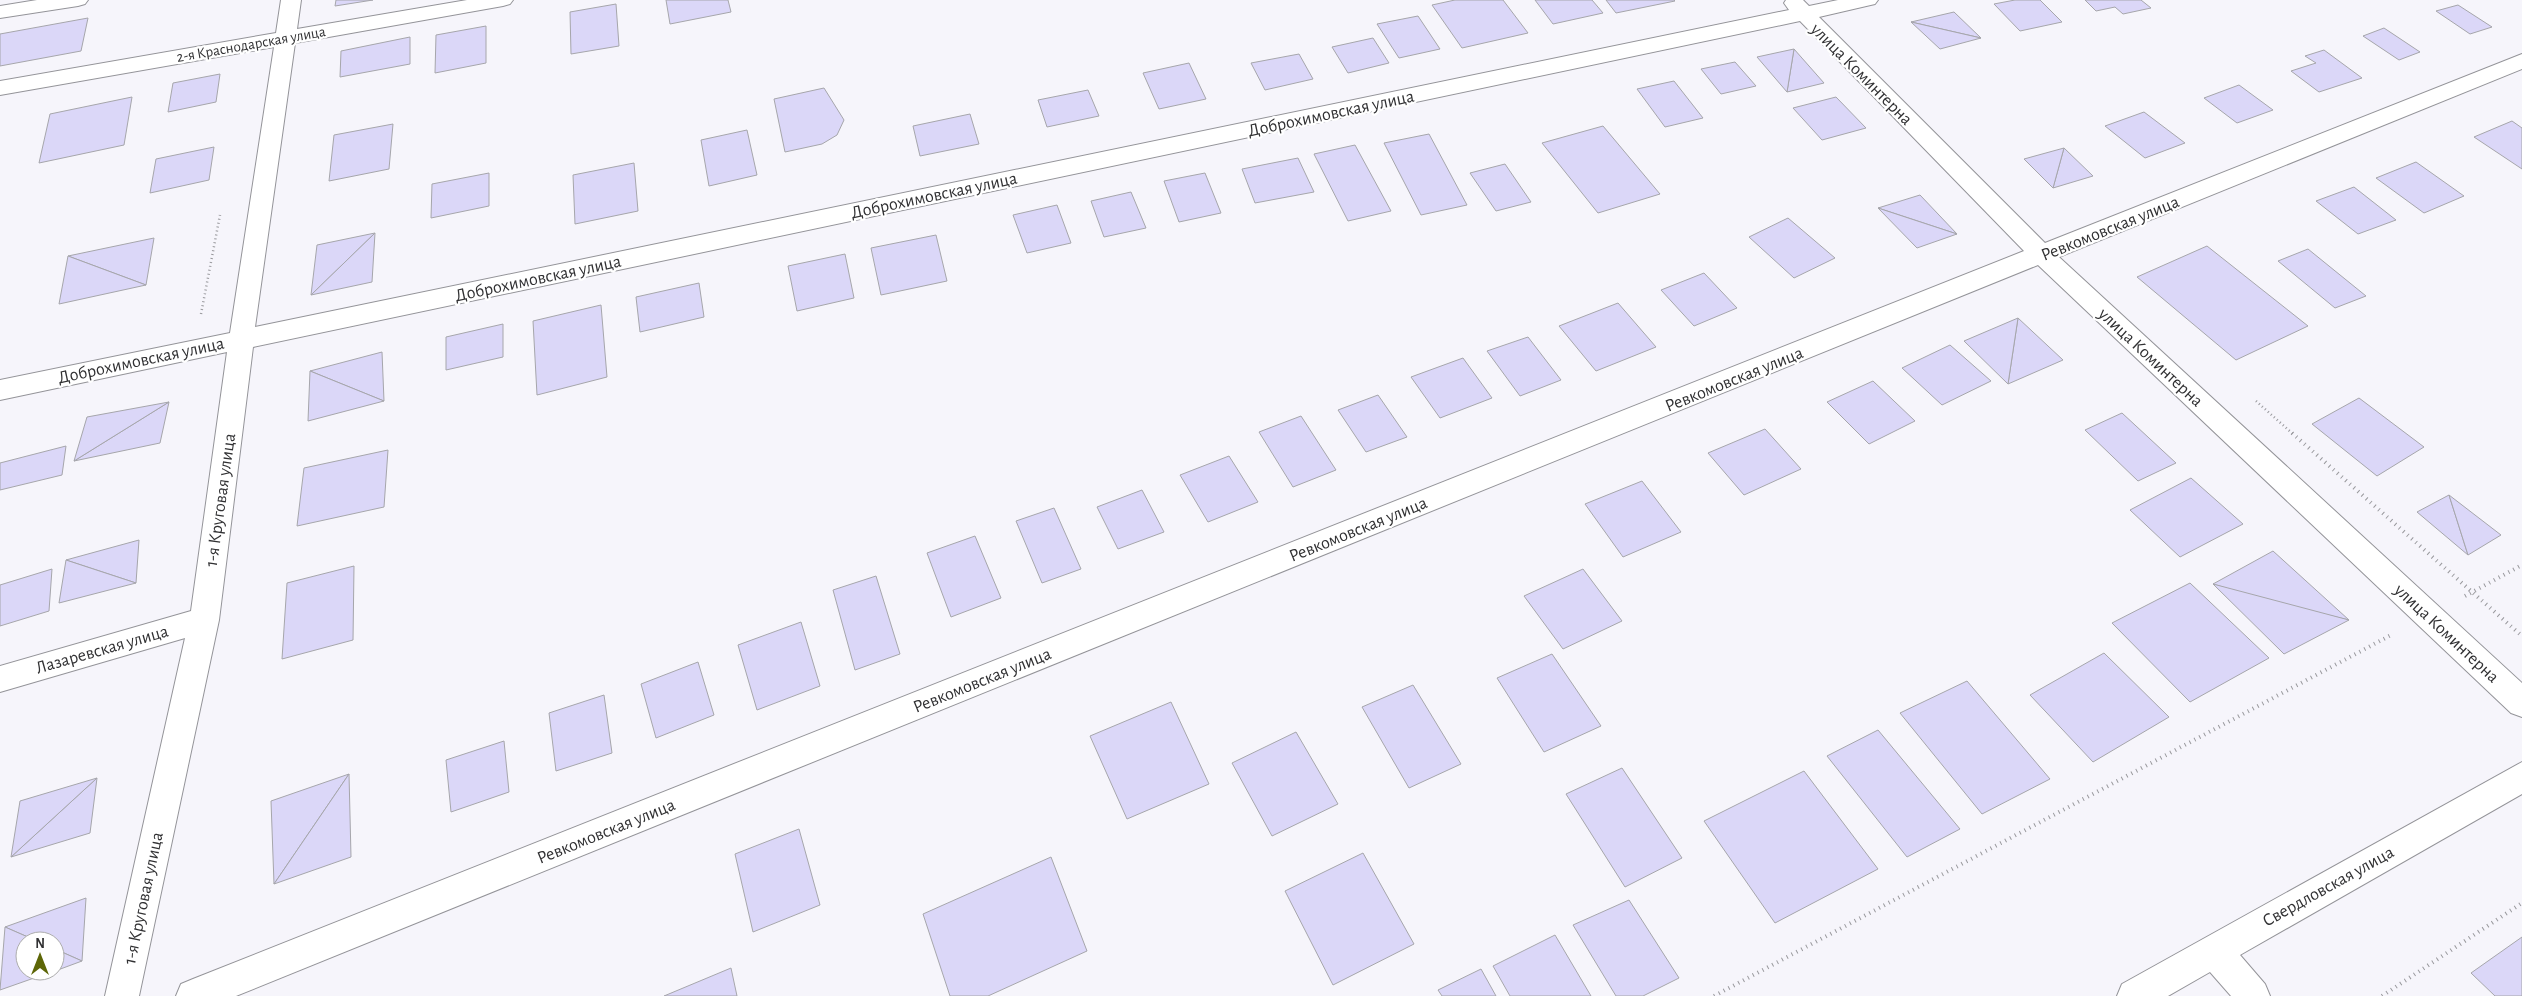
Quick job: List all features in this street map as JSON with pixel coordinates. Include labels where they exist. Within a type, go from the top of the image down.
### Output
[{"type":"street","points":[[0,12],[78,0]]},
{"type":"street","name":"1-я Круговая улица","points":[[122,996],[204,620],[241,340],[291,0]]},
{"type":"street","name":"2-я Краснодарская улица","points":[[0,88],[503,0]]},
{"type":"street","name":"Доброхимовская улица","points":[[0,390],[1797,7],[1868,0]]},
{"type":"street","name":"улица Коминтерна","points":[[1797,7],[2042,255],[2522,703]]},
{"type":"street","name":"Ревкомовская улица","points":[[194,996],[2522,61]]},
{"type":"street","name":"Лазаревская улица","points":[[0,679],[204,620]]},
{"type":"street","name":"Свердловская улица","points":[[2134,996],[2522,777]]},
{"type":"street","points":[[2214,950],[2253,996]]},
{"type":"path","points":[[2255,400],[2522,636]]},
{"type":"path","points":[[1714,996],[2522,565]]},
{"type":"path","points":[[2382,996],[2522,903]]},
{"type":"building","points":[[336,0],[373,0],[335,6]]},
{"type":"building","points":[[666,0],[728,0],[731,12],[670,24]]},
{"type":"building","points":[[1455,0],[1503,0],[1528,33],[1462,48],[1432,5]]},
{"type":"building","points":[[1535,0],[1592,0],[1603,13],[1553,24]]},
{"type":"building","points":[[1606,0],[1674,0],[1675,1],[1616,13]]},
{"type":"building","points":[[2015,0],[2040,0],[2062,22],[2020,31],[1994,4]]},
{"type":"building","points":[[2085,0],[2141,0],[2151,8],[2123,14],[2115,7],[2096,11]]},
{"type":"building","points":[[616,4],[619,46],[571,54],[570,12]]},
{"type":"building","points":[[2458,5],[2492,27],[2470,34],[2436,11]]},
{"type":"building","points":[[1954,12],[1981,38],[1911,22]]},
{"type":"building","points":[[1418,16],[1440,49],[1399,58],[1377,24]]},
{"type":"building","points":[[88,18],[81,51],[0,66],[0,34]]},
{"type":"building","points":[[1911,22],[1981,38],[1940,49]]},
{"type":"building","points":[[486,26],[486,63],[435,73],[436,35]]},
{"type":"building","points":[[2384,28],[2420,52],[2399,60],[2363,36]]},
{"type":"building","points":[[410,37],[410,64],[340,77],[341,51]]},
{"type":"building","points":[[1373,38],[1389,63],[1348,73],[1332,47]]},
{"type":"building","points":[[1794,49],[1824,83],[1787,92]]},
{"type":"building","points":[[1794,49],[1787,92],[1757,57]]},
{"type":"building","points":[[2324,50],[2362,78],[2319,92],[2291,71],[2316,63],[2305,56]]},
{"type":"building","points":[[1299,54],[1313,79],[1265,90],[1251,63]]},
{"type":"building","points":[[1735,62],[1756,86],[1721,94],[1701,69]]},
{"type":"building","points":[[1189,63],[1206,99],[1159,109],[1143,73]]},
{"type":"building","points":[[220,74],[216,102],[168,112],[173,83]]},
{"type":"building","points":[[1674,81],[1703,118],[1665,127],[1637,89]]},
{"type":"building","points":[[2239,85],[2273,110],[2237,123],[2204,98]]},
{"type":"building","points":[[824,88],[844,120],[837,135],[822,144],[785,152],[774,99]]},
{"type":"building","points":[[1088,90],[1099,116],[1047,127],[1038,100]]},
{"type":"building","points":[[132,97],[124,145],[39,163],[50,114]]},
{"type":"building","points":[[1836,97],[1866,128],[1822,140],[1793,108]]},
{"type":"building","points":[[2144,112],[2185,143],[2145,158],[2105,126]]},
{"type":"building","points":[[970,114],[979,144],[920,156],[913,126]]},
{"type":"building","points":[[2512,121],[2522,128],[2522,169],[2474,137]]},
{"type":"building","points":[[393,124],[389,169],[329,181],[334,135]]},
{"type":"building","points":[[1603,126],[1660,194],[1598,213],[1542,143]]},
{"type":"building","points":[[747,130],[757,175],[709,186],[701,140]]},
{"type":"building","points":[[1429,134],[1467,205],[1421,215],[1384,143]]},
{"type":"building","points":[[1355,145],[1391,211],[1348,221],[1314,154]]},
{"type":"building","points":[[214,147],[209,180],[150,193],[156,159]]},
{"type":"building","points":[[2064,148],[2093,176],[2053,188]]},
{"type":"building","points":[[2064,148],[2053,188],[2024,159]]},
{"type":"building","points":[[1298,158],[1314,192],[1255,203],[1242,169]]},
{"type":"building","points":[[2416,162],[2464,196],[2424,213],[2376,178]]},
{"type":"building","points":[[634,163],[638,211],[575,224],[573,175]]},
{"type":"building","points":[[1505,164],[1531,202],[1496,211],[1470,173]]},
{"type":"building","points":[[489,173],[489,206],[431,218],[432,184]]},
{"type":"building","points":[[1205,173],[1221,213],[1179,222],[1164,181]]},
{"type":"building","points":[[2354,187],[2396,220],[2358,234],[2316,201]]},
{"type":"building","points":[[1131,192],[1146,228],[1104,237],[1091,201]]},
{"type":"building","points":[[1920,195],[1957,234],[1878,208]]},
{"type":"building","points":[[1057,205],[1071,243],[1027,253],[1013,215]]},
{"type":"building","points":[[1878,208],[1957,234],[1917,248]]},
{"type":"building","points":[[1788,218],[1835,258],[1794,278],[1749,237]]},
{"type":"building","points":[[375,233],[311,295],[317,245]]},
{"type":"building","points":[[375,233],[372,282],[311,295]]},
{"type":"building","points":[[936,235],[947,281],[881,295],[871,248]]},
{"type":"building","points":[[154,238],[146,285],[68,256]]},
{"type":"building","points":[[2207,246],[2308,326],[2236,360],[2137,277]]},
{"type":"building","points":[[2308,249],[2366,296],[2335,308],[2278,261]]},
{"type":"building","points":[[845,254],[854,298],[797,311],[788,266]]},
{"type":"building","points":[[68,256],[146,285],[59,304]]},
{"type":"building","points":[[1704,273],[1737,308],[1694,326],[1661,290]]},
{"type":"building","points":[[699,283],[704,317],[640,332],[636,297]]},
{"type":"building","points":[[1618,303],[1656,347],[1596,371],[1559,326]]},
{"type":"building","points":[[601,305],[607,377],[537,395],[533,321]]},
{"type":"building","points":[[2018,318],[2063,360],[2008,384]]},
{"type":"building","points":[[2018,318],[2008,384],[1964,341]]},
{"type":"building","points":[[503,324],[503,357],[446,370],[446,337]]},
{"type":"building","points":[[1528,337],[1561,380],[1520,396],[1487,351]]},
{"type":"building","points":[[1950,345],[1991,381],[1942,405],[1902,368]]},
{"type":"building","points":[[382,352],[384,401],[310,371]]},
{"type":"building","points":[[1463,358],[1492,398],[1440,418],[1411,377]]},
{"type":"building","points":[[310,371],[384,401],[308,421]]},
{"type":"building","points":[[1873,381],[1915,421],[1869,444],[1827,402]]},
{"type":"building","points":[[1378,395],[1407,437],[1366,452],[1338,410]]},
{"type":"building","points":[[2359,398],[2424,447],[2377,476],[2312,424]]},
{"type":"building","points":[[169,402],[160,443],[74,461]]},
{"type":"building","points":[[169,402],[74,461],[87,417]]},
{"type":"building","points":[[2122,413],[2176,463],[2138,481],[2085,430]]},
{"type":"building","points":[[1301,416],[1336,470],[1293,487],[1259,432]]},
{"type":"building","points":[[1765,429],[1801,469],[1744,495],[1708,453]]},
{"type":"building","points":[[66,446],[62,475],[0,490],[0,463]]},
{"type":"building","points":[[388,450],[384,507],[297,526],[304,468]]},
{"type":"building","points":[[1229,456],[1258,502],[1208,522],[1180,475]]},
{"type":"building","points":[[2191,478],[2243,524],[2180,557],[2130,510]]},
{"type":"building","points":[[1642,481],[1681,532],[1623,557],[1585,504]]},
{"type":"building","points":[[1142,490],[1164,532],[1118,549],[1097,507]]},
{"type":"building","points":[[2449,495],[2468,555],[2417,512]]},
{"type":"building","points":[[2449,495],[2501,535],[2468,555]]},
{"type":"building","points":[[1054,508],[1081,569],[1042,583],[1016,521]]},
{"type":"building","points":[[975,536],[1001,598],[951,617],[927,553]]},
{"type":"building","points":[[139,540],[136,583],[66,560]]},
{"type":"building","points":[[2273,551],[2349,620],[2264,600],[2213,584]]},
{"type":"building","points":[[66,560],[136,583],[59,603]]},
{"type":"building","points":[[354,566],[353,640],[282,659],[287,583]]},
{"type":"building","points":[[52,569],[49,611],[0,626],[0,585]]},
{"type":"building","points":[[1583,569],[1622,621],[1563,649],[1524,596]]},
{"type":"building","points":[[876,576],[900,654],[855,670],[833,590]]},
{"type":"building","points":[[2190,583],[2269,658],[2190,702],[2112,623]]},
{"type":"building","points":[[2213,584],[2349,620],[2284,654]]},
{"type":"building","points":[[801,622],[820,686],[757,710],[738,645]]},
{"type":"building","points":[[2104,653],[2169,717],[2093,762],[2030,695]]},
{"type":"building","points":[[1552,654],[1601,726],[1544,752],[1497,678]]},
{"type":"building","points":[[698,662],[714,715],[656,738],[641,684]]},
{"type":"building","points":[[1967,681],[2050,779],[1982,814],[1900,713]]},
{"type":"building","points":[[1413,685],[1461,764],[1409,788],[1362,707]]},
{"type":"building","points":[[604,695],[612,753],[556,771],[549,713]]},
{"type":"building","points":[[1171,702],[1209,784],[1127,819],[1090,736]]},
{"type":"building","points":[[1878,730],[1960,829],[1907,857],[1827,756]]},
{"type":"building","points":[[1296,732],[1338,804],[1272,836],[1232,763]]},
{"type":"building","points":[[504,741],[509,792],[451,812],[446,760]]},
{"type":"building","points":[[1622,768],[1682,858],[1625,887],[1566,794]]},
{"type":"building","points":[[1804,771],[1878,869],[1775,923],[1704,821]]},
{"type":"building","points":[[349,774],[274,884],[271,801]]},
{"type":"building","points":[[349,774],[351,857],[274,884]]},
{"type":"building","points":[[97,778],[90,833],[11,857]]},
{"type":"building","points":[[97,778],[11,857],[20,801]]},
{"type":"building","points":[[799,829],[820,905],[753,932],[735,854]]},
{"type":"building","points":[[1363,853],[1414,944],[1333,985],[1285,891]]},
{"type":"building","points":[[1051,857],[1087,951],[988,996],[950,996],[923,914]]},
{"type":"building","points":[[86,898],[82,961],[65,953],[65,931],[15,931],[5,927]]},
{"type":"building","points":[[1629,900],[1679,978],[1643,996],[1616,996],[1573,925]]},
{"type":"building","points":[[5,927],[15,931],[15,981],[26,981],[0,990]]},
{"type":"building","points":[[1555,935],[1591,996],[1510,996],[1493,966]]},
{"type":"building","points":[[2522,937],[2522,996],[2495,996],[2471,973]]},
{"type":"building","points":[[65,953],[82,961],[65,967]]},
{"type":"building","points":[[731,968],[737,996],[664,996]]},
{"type":"building","points":[[1481,969],[1496,996],[1442,996],[1438,990]]}]
